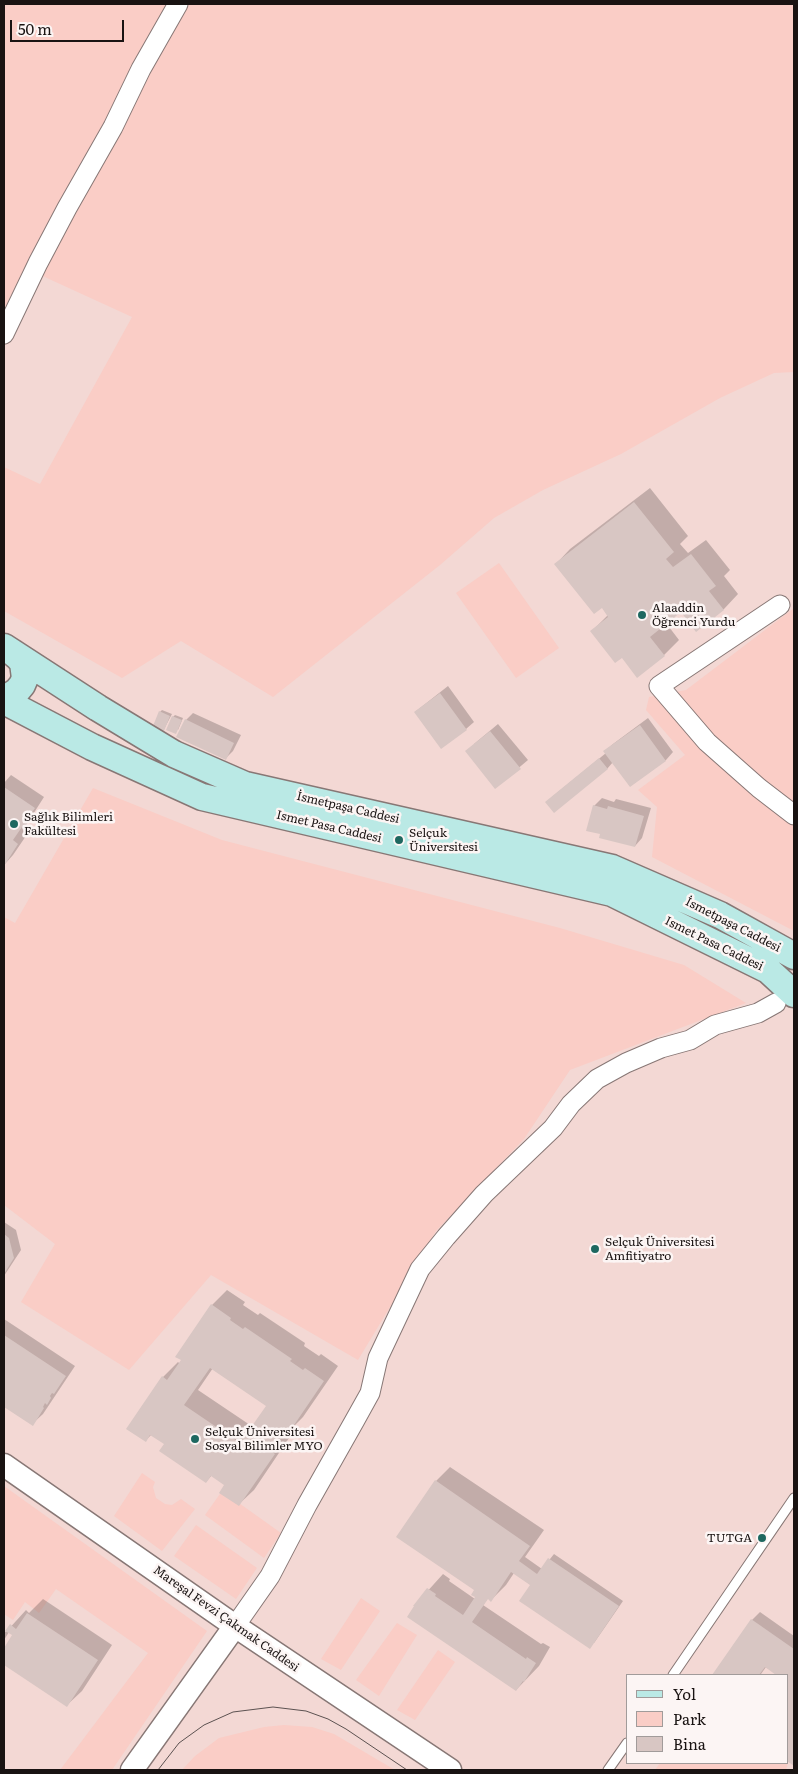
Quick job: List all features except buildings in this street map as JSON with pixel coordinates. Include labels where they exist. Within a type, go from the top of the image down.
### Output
[{"type":"main road","points":[[4,697],[17,691],[25,678],[23,663],[18,657],[6,650]]},
{"type":"main road","name":"İsmetpaşa Caddesi","points":[[6,650],[174,754],[245,785],[612,868],[720,915],[794,956]]},
{"type":"main road","name":"Ismet Pasa Caddesi","points":[[4,701],[92,748],[202,797],[612,893],[768,970],[785,998]]},
{"type":"street","points":[[4,334],[58,224],[113,127],[140,69],[178,4]]},
{"type":"street","points":[[780,605],[660,686],[707,742],[759,788],[793,813]]},
{"type":"street","points":[[132,1770],[270,1576],[370,1392],[378,1358],[417,1275],[446,1236],[484,1194],[553,1128],[571,1104],[597,1079],[626,1063],[661,1048],[690,1040],[715,1025],[758,1013],[785,998]]},
{"type":"street","name":"Mareşal Fevzi Çakmak Caddesi","points":[[4,1465],[235,1626],[450,1770]]},
{"type":"lane","points":[[674,1674],[794,1498]]},
{"type":"lane","points":[[608,1770],[626,1744]]},
{"type":"shaded area","name":"Selçuk Üniversitesi","points":[[4,4],[794,4],[794,1770],[4,1770]]},
{"type":"green space","points":[[4,4],[794,4],[794,372],[774,373],[720,398],[621,454],[543,490],[494,518],[440,565],[273,697],[181,641],[122,678],[4,611],[4,467],[40,484],[132,317],[25,268],[4,309]]},
{"type":"green space","points":[[499,563],[559,648],[516,678],[456,593]]},
{"type":"green space","points":[[794,608],[794,931],[652,857],[657,807],[638,790],[685,755],[646,710],[649,697],[686,690]]},
{"type":"green space","points":[[93,788],[222,840],[560,928],[684,965],[746,1003],[570,1070],[524,1139],[436,1231],[358,1360],[211,1275],[129,1370],[21,1302],[55,1244],[4,1205],[4,917],[15,923]]},
{"type":"green space","points":[[142,1473],[155,1482],[153,1487],[156,1498],[165,1504],[172,1505],[181,1499],[195,1509],[162,1551],[114,1516]]},
{"type":"green space","points":[[4,1486],[207,1631],[112,1770],[60,1770],[148,1653],[56,1589],[39,1613],[25,1602],[13,1620],[4,1614]]},
{"type":"green space","points":[[222,1491],[281,1533],[264,1558],[205,1515]]},
{"type":"green space","points":[[196,1525],[257,1568],[236,1599],[174,1556]]},
{"type":"green space","points":[[361,1598],[380,1611],[341,1670],[321,1659]]},
{"type":"green space","points":[[397,1623],[417,1635],[379,1696],[356,1680]]},
{"type":"green space","points":[[438,1650],[455,1662],[415,1720],[397,1710]]},
{"type":"green space","points":[[284,1725],[312,1727],[334,1734],[395,1770],[182,1770],[195,1756],[219,1738],[264,1727]]},
{"type":"green space","points":[[659,1764],[788,1764],[786,1770],[655,1770]]},
{"type":"tram line","points":[[158,1770],[179,1743],[204,1725],[233,1712],[273,1707],[306,1711],[328,1719],[407,1770]]},
{"type":"place","name":"Alaaddin Öğrenci Yurdu","points":[[642,615]]},
{"type":"place","name":"Sağlık Bilimleri Fakültesi","points":[[14,824]]},
{"type":"place","name":"Selçuk Üniversitesi","points":[[399,840]]},
{"type":"place","name":"Selçuk Üniversitesi Amfitiyatro","points":[[595,1249]]},
{"type":"place","name":"Selçuk Üniversitesi Sosyal Bilimler MYO","points":[[195,1439]]},
{"type":"place","name":"TUTGA","points":[[762,1538]]}]
